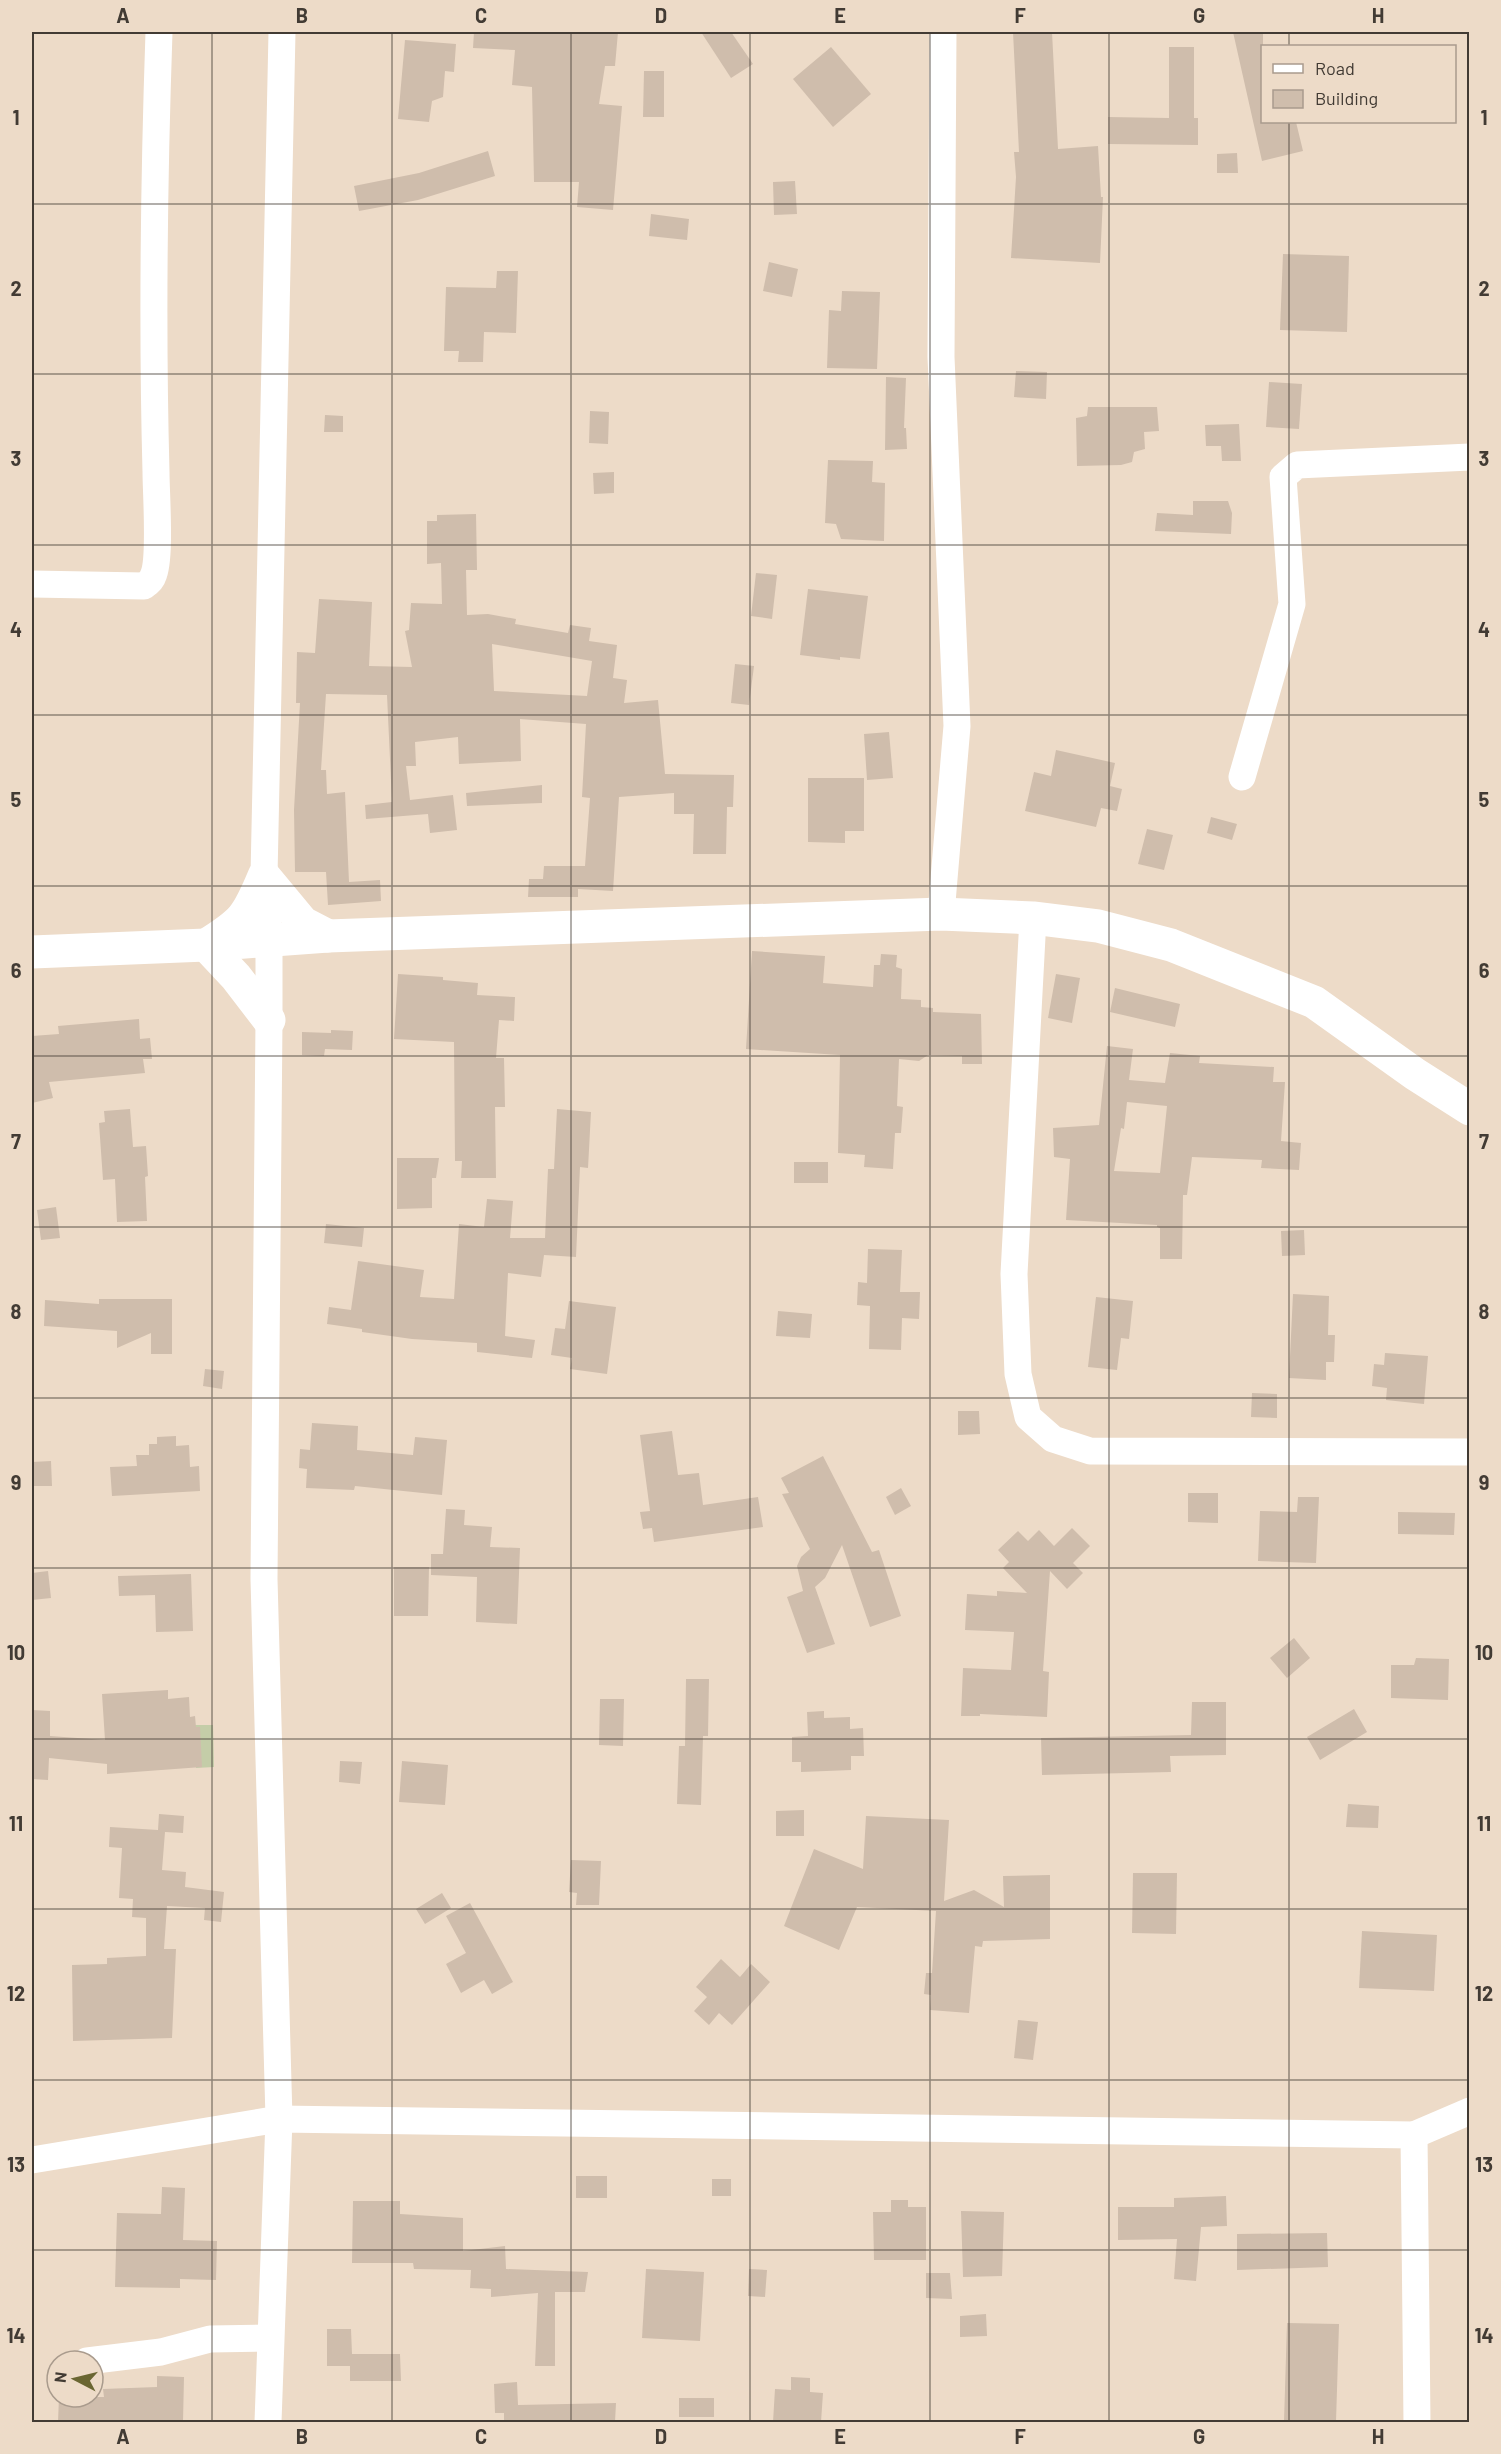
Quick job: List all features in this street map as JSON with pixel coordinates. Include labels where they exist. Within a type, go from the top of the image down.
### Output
[{"type":"main road","points":[[206,945],[237,926],[252,905],[264,876],[303,923],[328,936]]},
{"type":"main road","points":[[32,952],[206,945],[328,936],[941,914],[1033,918],[1098,927],[1170,945],[1314,1002],[1415,1074],[1470,1108]]},
{"type":"main road","points":[[206,945],[236,977],[269,1020]]},
{"type":"street","points":[[32,584],[144,586],[153,577],[156,562],[157,505],[153,381],[154,182],[159,32]]},
{"type":"street","points":[[268,2422],[279,2119],[264,1579],[269,939],[264,876],[282,32]]},
{"type":"street","points":[[941,914],[957,726],[941,357],[943,32]]},
{"type":"street","points":[[1242,777],[1292,604],[1283,477],[1297,465],[1470,457]]},
{"type":"street","points":[[1033,918],[1014,1274],[1018,1374],[1028,1417],[1053,1439],[1090,1451],[1470,1452]]},
{"type":"street","points":[[32,2160],[279,2119],[1414,2135],[1470,2111]]},
{"type":"street","points":[[1414,2135],[1418,2422]]},
{"type":"street","points":[[105,2359],[161,2352],[210,2339],[270,2338]]},
{"type":"green space","points":[[194,1725],[213,1725],[214,1767],[196,1768]]},
{"type":"building","points":[[474,32],[618,32],[615,66],[605,66],[599,104],[622,106],[613,210],[577,207],[579,182],[534,182],[532,87],[512,85],[515,50],[473,48]]},
{"type":"building","points":[[701,32],[731,32],[753,64],[731,78]]},
{"type":"building","points":[[1013,32],[1052,32],[1058,149],[1098,146],[1101,197],[1103,197],[1100,263],[1011,258],[1016,177],[1014,152],[1019,152]]},
{"type":"building","points":[[1233,32],[1263,32],[1261,123],[1296,123],[1303,151],[1262,161]]},
{"type":"building","points":[[405,40],[456,44],[454,72],[445,71],[443,97],[432,101],[429,122],[398,119]]},
{"type":"building","points":[[831,47],[871,94],[833,127],[793,79]]},
{"type":"building","points":[[1169,47],[1194,47],[1194,118],[1198,118],[1198,145],[1108,144],[1108,117],[1169,118]]},
{"type":"building","points":[[644,71],[664,71],[664,117],[643,117]]},
{"type":"building","points":[[488,151],[495,176],[418,200],[359,211],[354,186],[419,173]]},
{"type":"building","points":[[1237,153],[1238,173],[1217,173],[1217,154]]},
{"type":"building","points":[[795,181],[797,214],[774,215],[773,182]]},
{"type":"building","points":[[651,214],[689,219],[687,240],[649,236]]},
{"type":"building","points":[[1283,254],[1349,256],[1347,332],[1280,330]]},
{"type":"building","points":[[769,262],[798,269],[792,297],[763,291]]},
{"type":"building","points":[[497,271],[518,271],[516,333],[484,332],[483,362],[458,362],[459,351],[444,351],[446,287],[496,288]]},
{"type":"building","points":[[842,291],[880,292],[877,369],[827,368],[829,310],[841,311]]},
{"type":"building","points":[[1016,371],[1047,372],[1046,399],[1014,397]]},
{"type":"building","points":[[886,377],[906,378],[904,428],[906,428],[907,449],[885,450]]},
{"type":"building","points":[[1269,382],[1302,384],[1299,429],[1266,427]]},
{"type":"building","points":[[1088,407],[1157,407],[1159,431],[1144,432],[1145,449],[1134,452],[1132,462],[1121,465],[1077,466],[1076,418],[1087,416]]},
{"type":"building","points":[[590,411],[609,412],[608,444],[589,443]]},
{"type":"building","points":[[325,415],[343,416],[343,432],[324,432]]},
{"type":"building","points":[[1239,424],[1241,461],[1222,461],[1221,446],[1206,446],[1205,425]]},
{"type":"building","points":[[828,460],[873,461],[872,482],[885,483],[884,541],[841,539],[836,524],[825,523]]},
{"type":"building","points":[[614,472],[614,493],[594,494],[593,473]]},
{"type":"building","points":[[1193,501],[1228,501],[1232,513],[1231,534],[1155,531],[1157,513],[1193,515]]},
{"type":"building","points":[[476,514],[477,570],[466,570],[467,615],[488,614],[516,619],[515,624],[568,633],[570,625],[591,628],[589,641],[617,645],[613,678],[627,680],[624,703],[658,700],[665,774],[734,775],[733,807],[727,807],[726,854],[693,854],[694,814],[674,814],[674,793],[619,797],[613,891],[578,889],[578,897],[528,897],[529,879],[543,879],[544,866],[585,866],[590,798],[582,797],[586,724],[520,719],[521,761],[459,764],[458,737],[415,742],[416,766],[406,766],[410,800],[453,795],[457,830],[430,833],[428,814],[366,819],[365,805],[392,802],[387,695],[326,694],[321,770],[326,770],[327,794],[345,792],[349,882],[380,880],[381,901],[328,905],[326,872],[295,872],[294,810],[300,703],[296,703],[297,652],[315,653],[319,599],[372,602],[369,666],[412,667],[405,631],[409,630],[411,603],[442,604],[441,563],[427,564],[427,521],[437,521],[437,515]],"holes":[[[492,644],[592,661],[587,696],[494,691]]]},
{"type":"building","points":[[756,573],[777,575],[772,619],[751,616]]},
{"type":"building","points":[[808,589],[868,596],[860,659],[840,657],[840,660],[800,655]]},
{"type":"building","points":[[735,664],[754,666],[749,705],[731,703]]},
{"type":"building","points":[[889,732],[893,778],[867,780],[864,734]]},
{"type":"building","points":[[1056,750],[1115,763],[1110,786],[1122,789],[1117,811],[1101,808],[1096,827],[1025,811],[1034,772],[1051,776]]},
{"type":"building","points":[[808,778],[864,778],[864,831],[845,831],[845,843],[808,842]]},
{"type":"building","points":[[542,785],[542,803],[467,806],[466,793]]},
{"type":"building","points":[[1211,817],[1237,824],[1232,840],[1207,833]]},
{"type":"building","points":[[1147,829],[1173,835],[1164,870],[1138,864]]},
{"type":"building","points":[[752,951],[825,956],[823,983],[873,987],[874,965],[880,965],[881,954],[897,955],[896,967],[902,969],[901,999],[921,1000],[921,1007],[933,1008],[933,1012],[981,1014],[982,1064],[962,1064],[962,1056],[928,1055],[919,1061],[899,1059],[897,1106],[903,1107],[901,1133],[895,1133],[893,1169],[864,1167],[865,1155],[838,1153],[840,1055],[746,1049]]},
{"type":"building","points":[[398,974],[443,977],[443,980],[478,983],[477,995],[515,997],[514,1021],[499,1020],[496,1058],[504,1058],[505,1107],[495,1107],[496,1178],[461,1178],[462,1161],[455,1161],[454,1042],[394,1039]]},
{"type":"building","points":[[1056,974],[1080,978],[1072,1023],[1048,1018]]},
{"type":"building","points":[[1115,988],[1180,1004],[1175,1027],[1110,1012]]},
{"type":"building","points":[[139,1019],[140,1039],[150,1038],[152,1059],[143,1059],[145,1073],[49,1082],[53,1098],[32,1103],[32,1036],[59,1034],[58,1026]]},
{"type":"building","points":[[331,1030],[353,1031],[352,1050],[325,1049],[324,1056],[302,1055],[302,1032],[331,1033]]},
{"type":"building","points":[[1107,1046],[1133,1049],[1129,1080],[1165,1083],[1170,1053],[1200,1056],[1199,1063],[1274,1067],[1273,1082],[1285,1082],[1281,1141],[1301,1143],[1299,1170],[1261,1168],[1262,1160],[1192,1157],[1187,1195],[1183,1195],[1182,1259],[1160,1259],[1160,1228],[1157,1225],[1066,1220],[1070,1159],[1054,1157],[1053,1128],[1099,1125]],"holes":[[[1127,1102],[1167,1106],[1160,1173],[1114,1171],[1121,1128],[1124,1129]]]},
{"type":"building","points":[[130,1109],[133,1147],[146,1146],[147,1221],[117,1222],[115,1179],[103,1180],[99,1123],[105,1122],[104,1111]]},
{"type":"building","points":[[557,1109],[591,1112],[588,1168],[580,1167],[576,1257],[544,1255],[541,1277],[508,1273],[505,1336],[535,1340],[532,1358],[477,1352],[477,1343],[412,1339],[327,1324],[329,1307],[351,1310],[358,1261],[424,1270],[420,1297],[454,1299],[459,1224],[484,1227],[487,1199],[513,1201],[510,1238],[545,1238],[548,1169],[554,1169]]},
{"type":"building","points":[[397,1158],[439,1158],[436,1178],[432,1178],[432,1208],[397,1209]]},
{"type":"building","points":[[794,1162],[828,1162],[828,1183],[794,1183]]},
{"type":"building","points":[[56,1207],[60,1238],[41,1240],[37,1210]]},
{"type":"building","points":[[326,1224],[364,1228],[362,1247],[324,1243]]},
{"type":"building","points":[[1304,1230],[1305,1255],[1282,1256],[1281,1231]]},
{"type":"building","points":[[868,1249],[902,1250],[900,1292],[920,1292],[919,1319],[902,1318],[901,1350],[869,1349],[870,1306],[857,1305],[858,1282],[867,1283]]},
{"type":"building","points":[[1293,1294],[1329,1296],[1328,1335],[1335,1335],[1334,1362],[1326,1362],[1326,1380],[1289,1378]]},
{"type":"building","points":[[1096,1297],[1133,1301],[1129,1339],[1121,1338],[1117,1370],[1088,1367]]},
{"type":"building","points":[[99,1299],[172,1299],[172,1354],[151,1354],[151,1333],[117,1348],[117,1331],[44,1326],[45,1300],[99,1304]]},
{"type":"building","points":[[569,1301],[616,1307],[607,1374],[570,1369],[572,1358],[551,1355],[555,1328],[565,1329]]},
{"type":"building","points":[[778,1311],[812,1314],[810,1338],[776,1336]]},
{"type":"building","points":[[1385,1353],[1428,1356],[1424,1404],[1386,1400],[1387,1388],[1372,1386],[1374,1364],[1384,1365]]},
{"type":"building","points":[[205,1369],[224,1371],[222,1389],[203,1386]]},
{"type":"building","points":[[1252,1393],[1277,1394],[1277,1418],[1251,1417]]},
{"type":"building","points":[[958,1411],[979,1411],[980,1434],[958,1435]]},
{"type":"building","points":[[312,1423],[358,1426],[357,1450],[413,1455],[415,1437],[447,1440],[442,1495],[355,1486],[354,1490],[306,1488],[307,1469],[299,1468],[300,1449],[310,1450]]},
{"type":"building","points":[[672,1431],[678,1475],[699,1473],[703,1505],[758,1497],[763,1527],[654,1542],[652,1528],[643,1529],[640,1512],[650,1511],[640,1435]]},
{"type":"building","points":[[176,1436],[176,1446],[189,1445],[190,1467],[199,1466],[200,1491],[112,1496],[110,1467],[137,1466],[136,1455],[149,1455],[149,1444],[157,1444],[157,1437]]},
{"type":"building","points":[[823,1456],[872,1552],[879,1550],[901,1616],[870,1627],[842,1545],[825,1578],[815,1587],[835,1644],[807,1653],[787,1597],[803,1591],[797,1566],[801,1557],[810,1549],[782,1494],[789,1493],[781,1478]]},
{"type":"building","points":[[51,1461],[52,1486],[32,1486],[32,1462]]},
{"type":"building","points":[[901,1488],[911,1506],[895,1515],[886,1497]]},
{"type":"building","points":[[1188,1493],[1218,1493],[1218,1523],[1188,1522]]},
{"type":"building","points":[[1298,1497],[1319,1497],[1316,1563],[1258,1561],[1260,1511],[1297,1512]]},
{"type":"building","points":[[446,1509],[465,1510],[464,1525],[492,1527],[490,1547],[520,1548],[517,1624],[476,1622],[477,1577],[431,1575],[431,1554],[443,1554]]},
{"type":"building","points":[[1398,1512],[1455,1513],[1454,1535],[1398,1534]]},
{"type":"building","points":[[1072,1528],[1090,1546],[1073,1563],[1083,1573],[1067,1589],[1050,1571],[1043,1671],[1049,1672],[1047,1717],[980,1714],[980,1716],[961,1716],[963,1668],[1011,1670],[1014,1632],[965,1630],[967,1594],[997,1596],[997,1591],[1027,1593],[1003,1568],[1009,1562],[998,1550],[1018,1531],[1028,1541],[1039,1530],[1054,1546]]},
{"type":"building","points":[[394,1567],[429,1567],[428,1616],[394,1616]]},
{"type":"building","points":[[48,1571],[51,1598],[32,1600],[32,1573]]},
{"type":"building","points":[[191,1574],[193,1631],[156,1632],[155,1595],[119,1596],[118,1576]]},
{"type":"building","points":[[1294,1638],[1310,1658],[1287,1678],[1270,1658]]},
{"type":"building","points":[[1416,1658],[1449,1659],[1448,1700],[1391,1698],[1391,1665],[1414,1665]]},
{"type":"building","points":[[686,1679],[709,1679],[708,1736],[703,1736],[701,1805],[677,1804],[679,1746],[685,1746]]},
{"type":"building","points":[[168,1690],[168,1699],[189,1697],[190,1717],[195,1716],[196,1727],[200,1727],[202,1767],[107,1774],[107,1764],[49,1758],[48,1780],[32,1779],[32,1710],[50,1711],[50,1736],[105,1740],[102,1694]]},
{"type":"building","points":[[600,1699],[624,1699],[623,1746],[599,1745]]},
{"type":"building","points":[[1192,1702],[1226,1702],[1226,1755],[1170,1756],[1171,1772],[1042,1775],[1041,1738],[1191,1735]]},
{"type":"building","points":[[1354,1709],[1367,1732],[1320,1760],[1307,1737]]},
{"type":"building","points":[[824,1711],[824,1718],[850,1717],[850,1729],[863,1728],[864,1756],[851,1756],[851,1770],[801,1772],[801,1762],[792,1762],[792,1737],[808,1736],[807,1712]]},
{"type":"building","points":[[340,1761],[362,1762],[360,1784],[339,1782]]},
{"type":"building","points":[[402,1761],[448,1765],[445,1805],[399,1802]]},
{"type":"building","points":[[1348,1804],[1379,1806],[1378,1828],[1346,1827]]},
{"type":"building","points":[[804,1810],[804,1836],[776,1836],[776,1811]]},
{"type":"building","points":[[159,1814],[184,1816],[183,1833],[165,1832],[162,1870],[186,1872],[185,1887],[224,1892],[221,1922],[204,1920],[205,1908],[167,1906],[164,1949],[176,1949],[172,2038],[73,2041],[72,1965],[107,1964],[107,1958],[146,1956],[146,1918],[132,1917],[133,1899],[119,1898],[122,1848],[109,1847],[110,1827],[158,1830]]},
{"type":"building","points":[[866,1816],[949,1820],[944,1901],[974,1890],[1004,1907],[1003,1876],[1050,1875],[1050,1939],[983,1941],[982,1947],[975,1946],[969,2013],[930,2010],[931,1995],[924,1994],[926,1973],[932,1973],[936,1911],[857,1907],[839,1950],[784,1926],[814,1849],[863,1869]]},
{"type":"building","points":[[571,1860],[601,1861],[599,1905],[576,1905],[577,1893],[569,1892]]},
{"type":"building","points":[[1133,1873],[1177,1873],[1176,1934],[1132,1933]]},
{"type":"building","points":[[442,1893],[451,1908],[425,1924],[416,1909]]},
{"type":"building","points":[[470,1903],[513,1982],[492,1994],[484,1980],[461,1993],[446,1964],[466,1953],[446,1916]]},
{"type":"building","points":[[1362,1931],[1437,1935],[1434,1991],[1359,1988]]},
{"type":"building","points":[[721,1959],[740,1977],[751,1964],[770,1982],[732,2025],[719,2013],[709,2025],[694,2011],[707,1997],[696,1987]]},
{"type":"building","points":[[1018,2020],[1038,2022],[1033,2060],[1014,2058]]},
{"type":"building","points":[[576,2176],[607,2176],[607,2198],[576,2198]]},
{"type":"building","points":[[712,2179],[731,2179],[731,2196],[712,2196]]},
{"type":"building","points":[[162,2187],[185,2188],[183,2240],[217,2241],[216,2280],[180,2279],[180,2288],[115,2287],[117,2213],[161,2214]]},
{"type":"building","points":[[1226,2196],[1227,2226],[1201,2227],[1196,2281],[1174,2279],[1177,2239],[1118,2240],[1118,2207],[1174,2207],[1174,2198]]},
{"type":"building","points":[[891,2200],[908,2200],[908,2207],[926,2207],[926,2260],[874,2260],[873,2212],[891,2212]]},
{"type":"building","points":[[353,2201],[400,2201],[400,2214],[463,2218],[463,2251],[505,2246],[506,2269],[588,2272],[585,2292],[555,2292],[555,2366],[535,2366],[538,2293],[491,2297],[491,2289],[470,2288],[471,2270],[414,2269],[413,2263],[352,2263]]},
{"type":"building","points":[[961,2211],[1004,2212],[1002,2276],[963,2277]]},
{"type":"building","points":[[1327,2233],[1328,2267],[1237,2270],[1237,2234]]},
{"type":"building","points":[[646,2269],[704,2272],[700,2341],[642,2338]]},
{"type":"building","points":[[749,2269],[767,2270],[765,2297],[748,2296]]},
{"type":"building","points":[[926,2273],[950,2273],[952,2299],[926,2298]]},
{"type":"building","points":[[986,2314],[987,2336],[960,2337],[960,2316]]},
{"type":"building","points":[[1287,2323],[1339,2324],[1336,2422],[1284,2422]]},
{"type":"building","points":[[327,2329],[351,2329],[352,2354],[400,2354],[401,2381],[350,2381],[350,2366],[327,2366]]},
{"type":"building","points":[[157,2376],[184,2377],[183,2422],[58,2422],[59,2409],[105,2409],[105,2389],[157,2387]]},
{"type":"building","points":[[791,2377],[810,2378],[810,2392],[823,2393],[821,2422],[773,2422],[775,2389],[791,2390]]},
{"type":"building","points":[[517,2382],[518,2405],[616,2403],[615,2422],[504,2422],[504,2413],[495,2413],[494,2384]]},
{"type":"building","points":[[679,2398],[714,2398],[714,2417],[679,2417]]}]
